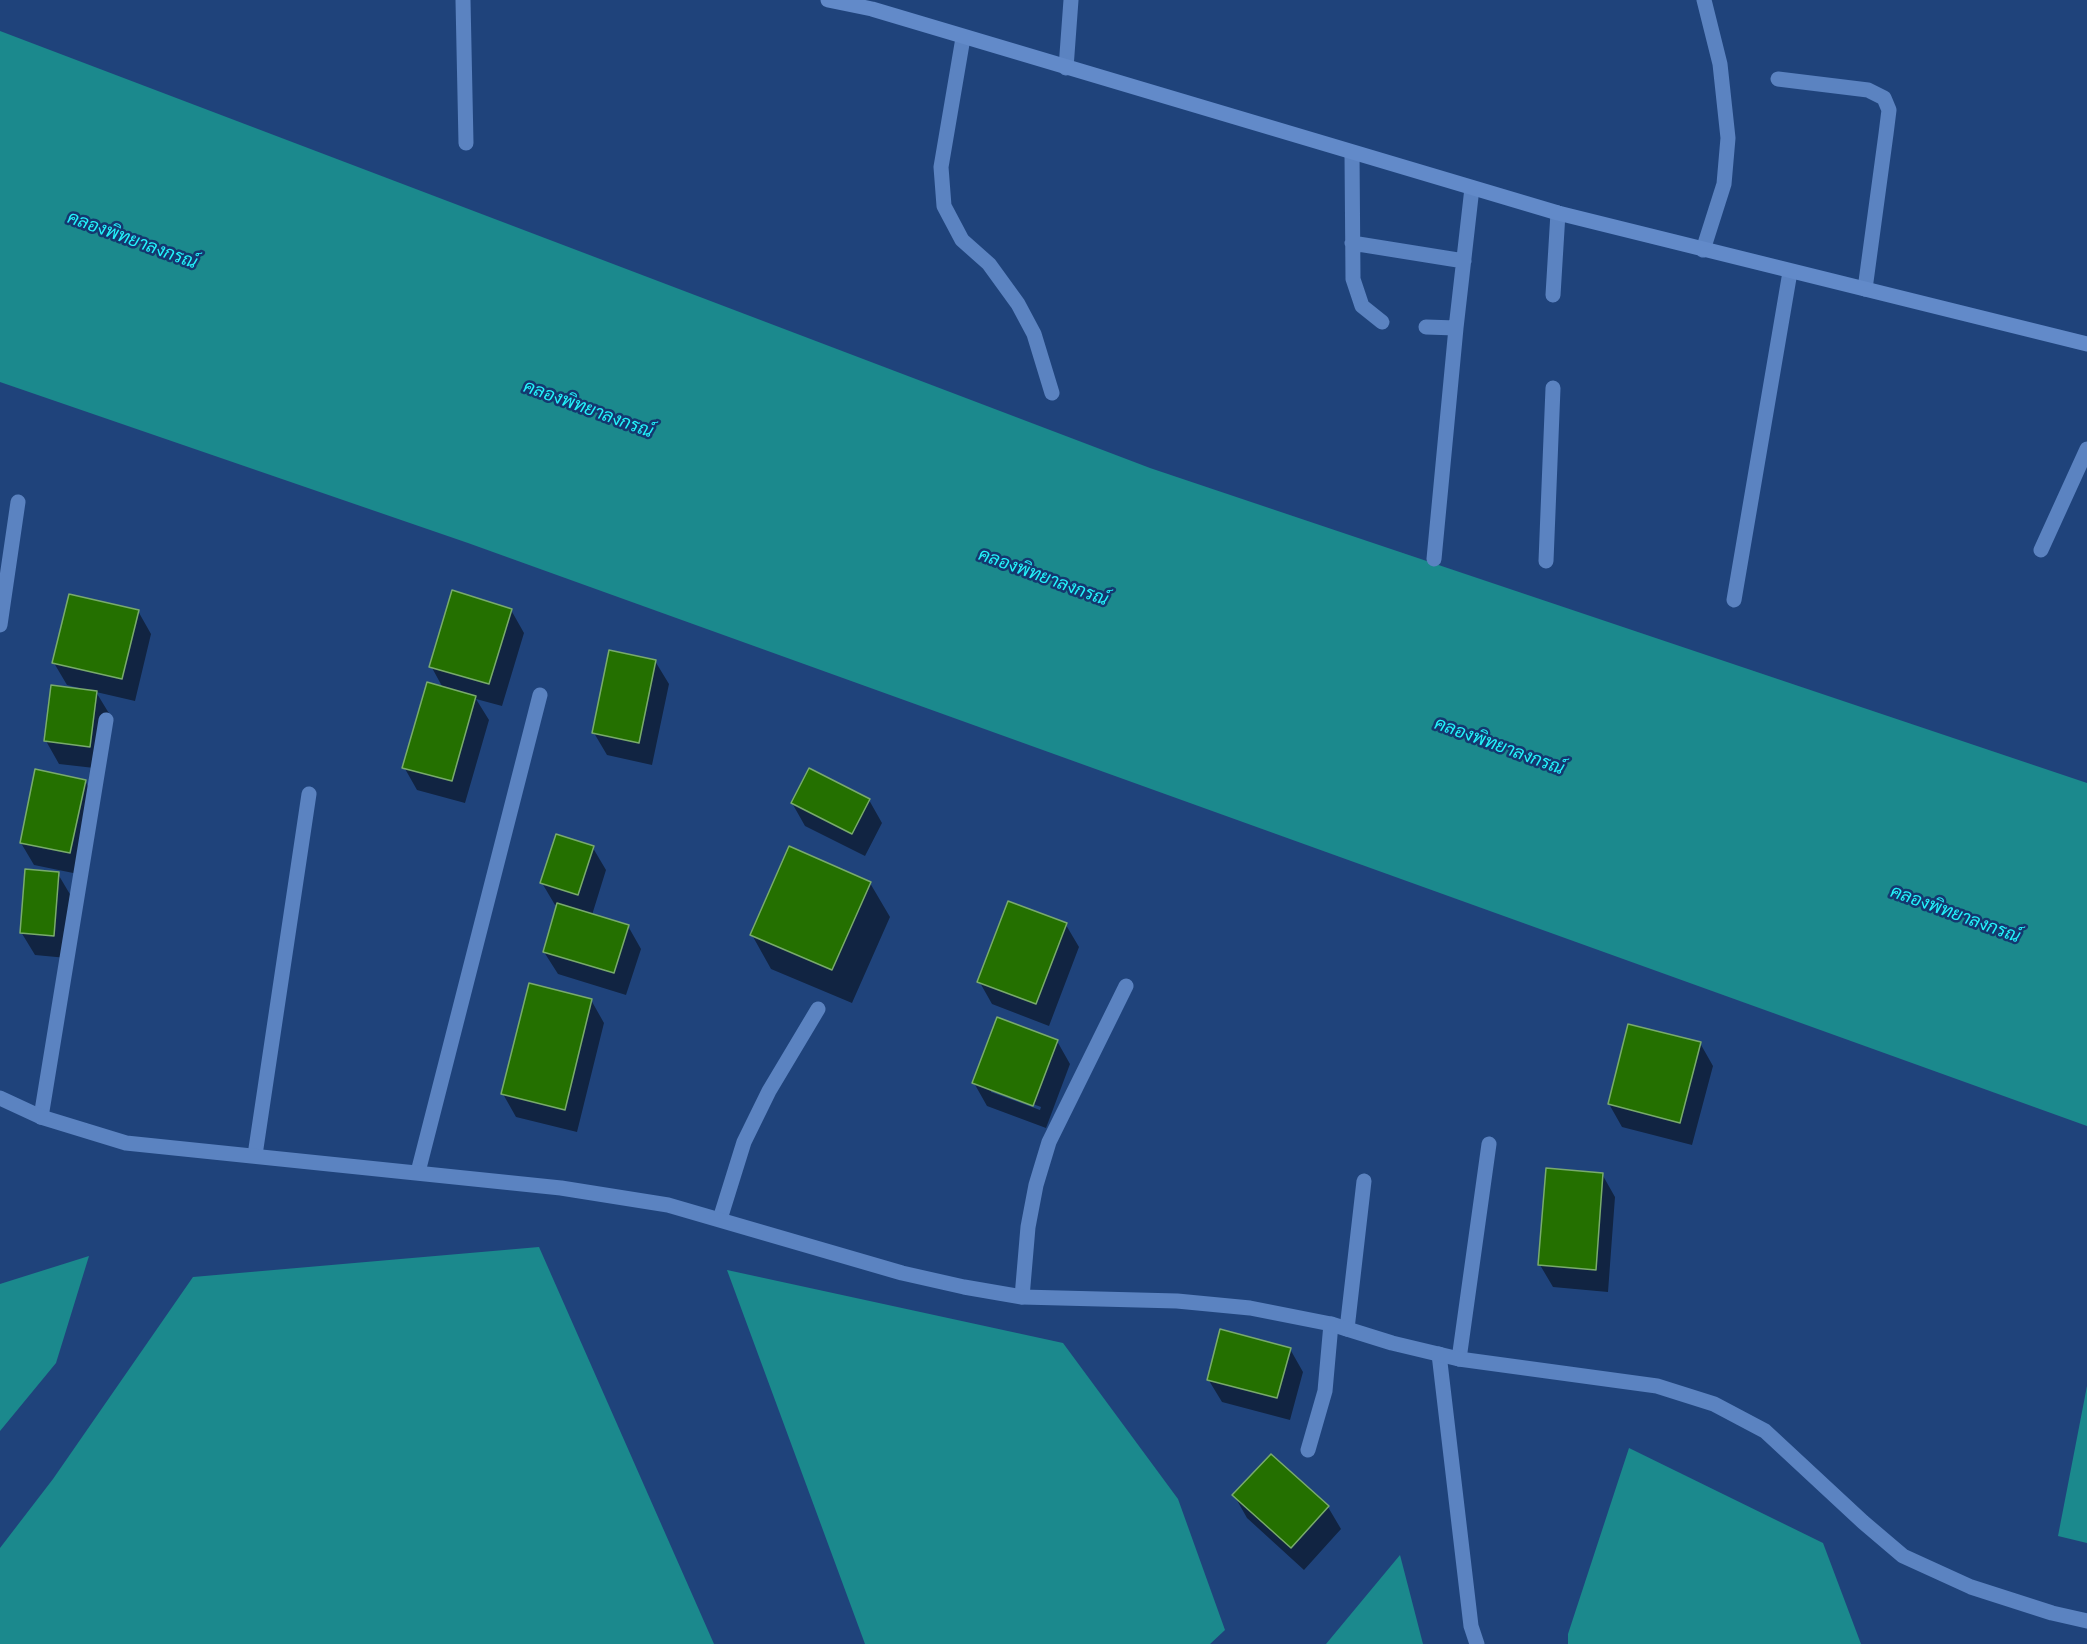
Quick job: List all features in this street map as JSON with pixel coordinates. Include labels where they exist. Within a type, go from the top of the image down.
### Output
[{"type":"street","points":[[463,0],[466,143]]},
{"type":"street","points":[[828,0],[872,9],[963,38],[1558,213],[2087,344]]},
{"type":"street","points":[[1066,68],[1071,0]]},
{"type":"street","points":[[1703,250],[1724,184],[1728,138],[1720,64],[1704,0]]},
{"type":"street","points":[[963,38],[941,166],[944,206],[962,240],[989,264],[1018,304],[1034,334],[1052,393]]},
{"type":"street","points":[[1778,79],[1868,90],[1884,98],[1889,110],[1865,289]]},
{"type":"street","points":[[1352,153],[1353,279],[1362,306],[1382,322]]},
{"type":"street","points":[[1434,559],[1472,188]]},
{"type":"street","points":[[1553,296],[1558,213]]},
{"type":"street","points":[[1352,243],[1464,261]]},
{"type":"street","points":[[1734,600],[1790,272]]},
{"type":"street","points":[[1426,327],[1456,328]]},
{"type":"street","points":[[1546,561],[1553,388]]},
{"type":"street","points":[[2041,550],[2087,449]]},
{"type":"street","points":[[0,625],[18,502]]},
{"type":"street","points":[[418,1172],[540,695]]},
{"type":"street","points":[[41,1117],[106,720]]},
{"type":"street","points":[[255,1155],[309,794]]},
{"type":"street","points":[[1022,1297],[1028,1227],[1036,1185],[1049,1142],[1126,986]]},
{"type":"street","points":[[720,1219],[744,1142],[769,1091],[818,1009]]},
{"type":"street","points":[[0,1098],[41,1117],[126,1143],[561,1188],[668,1205],[902,1273],[964,1287],[1022,1297],[1177,1301],[1250,1308],[1331,1323],[1392,1343],[1459,1359],[1658,1386],[1714,1404],[1765,1431],[1903,1556],[1971,1587],[2052,1613],[2087,1621]]},
{"type":"street","points":[[1459,1359],[1489,1144]]},
{"type":"street","points":[[1347,1329],[1364,1181]]},
{"type":"street","points":[[1308,1450],[1325,1391],[1331,1323]]},
{"type":"street","points":[[1439,1354],[1471,1626],[1477,1644]]},
{"type":"water","name":"คลองพิทยาลงกรณ์","points":[[0,31],[1150,468],[2087,783],[2087,1126],[468,543],[0,382]]},
{"type":"water","points":[[539,1247],[714,1644],[0,1644],[0,1548],[53,1479],[193,1277]]},
{"type":"water","points":[[89,1256],[56,1363],[0,1431],[0,1284]]},
{"type":"water","points":[[727,1270],[1063,1343],[1178,1499],[1225,1630],[1210,1644],[865,1644]]},
{"type":"water","points":[[2087,1386],[2087,1543],[2058,1536]]},
{"type":"water","points":[[1629,1448],[1823,1543],[1861,1644],[1568,1644],[1568,1634]]},
{"type":"water","points":[[1400,1555],[1423,1644],[1326,1644]]},
{"type":"building","points":[[452,590],[512,609],[489,684],[429,667]]},
{"type":"building","points":[[69,594],[139,610],[122,679],[52,663]]},
{"type":"building","points":[[609,650],[656,660],[639,743],[592,733]]},
{"type":"building","points":[[427,682],[476,696],[452,781],[402,768]]},
{"type":"building","points":[[51,685],[97,691],[90,747],[44,741]]},
{"type":"building","points":[[809,768],[870,799],[852,834],[791,803]]},
{"type":"building","points":[[35,769],[86,780],[70,853],[20,843]]},
{"type":"building","points":[[556,834],[594,846],[578,895],[540,883]]},
{"type":"building","points":[[789,846],[871,882],[832,970],[750,935]]},
{"type":"building","points":[[25,869],[59,872],[54,936],[20,933]]},
{"type":"building","points":[[1008,901],[1067,923],[1036,1004],[977,982]]},
{"type":"building","points":[[557,903],[629,925],[614,973],[543,952]]},
{"type":"building","points":[[529,983],[592,999],[565,1110],[501,1094]]},
{"type":"building","points":[[997,1017],[1058,1040],[1033,1106],[972,1083]]},
{"type":"building","points":[[1628,1024],[1701,1042],[1680,1123],[1608,1104]]},
{"type":"building","points":[[1546,1168],[1603,1173],[1596,1270],[1538,1265]]},
{"type":"building","points":[[1220,1329],[1291,1348],[1277,1398],[1207,1380]]},
{"type":"building","points":[[1271,1454],[1329,1506],[1291,1548],[1232,1495]]}]
